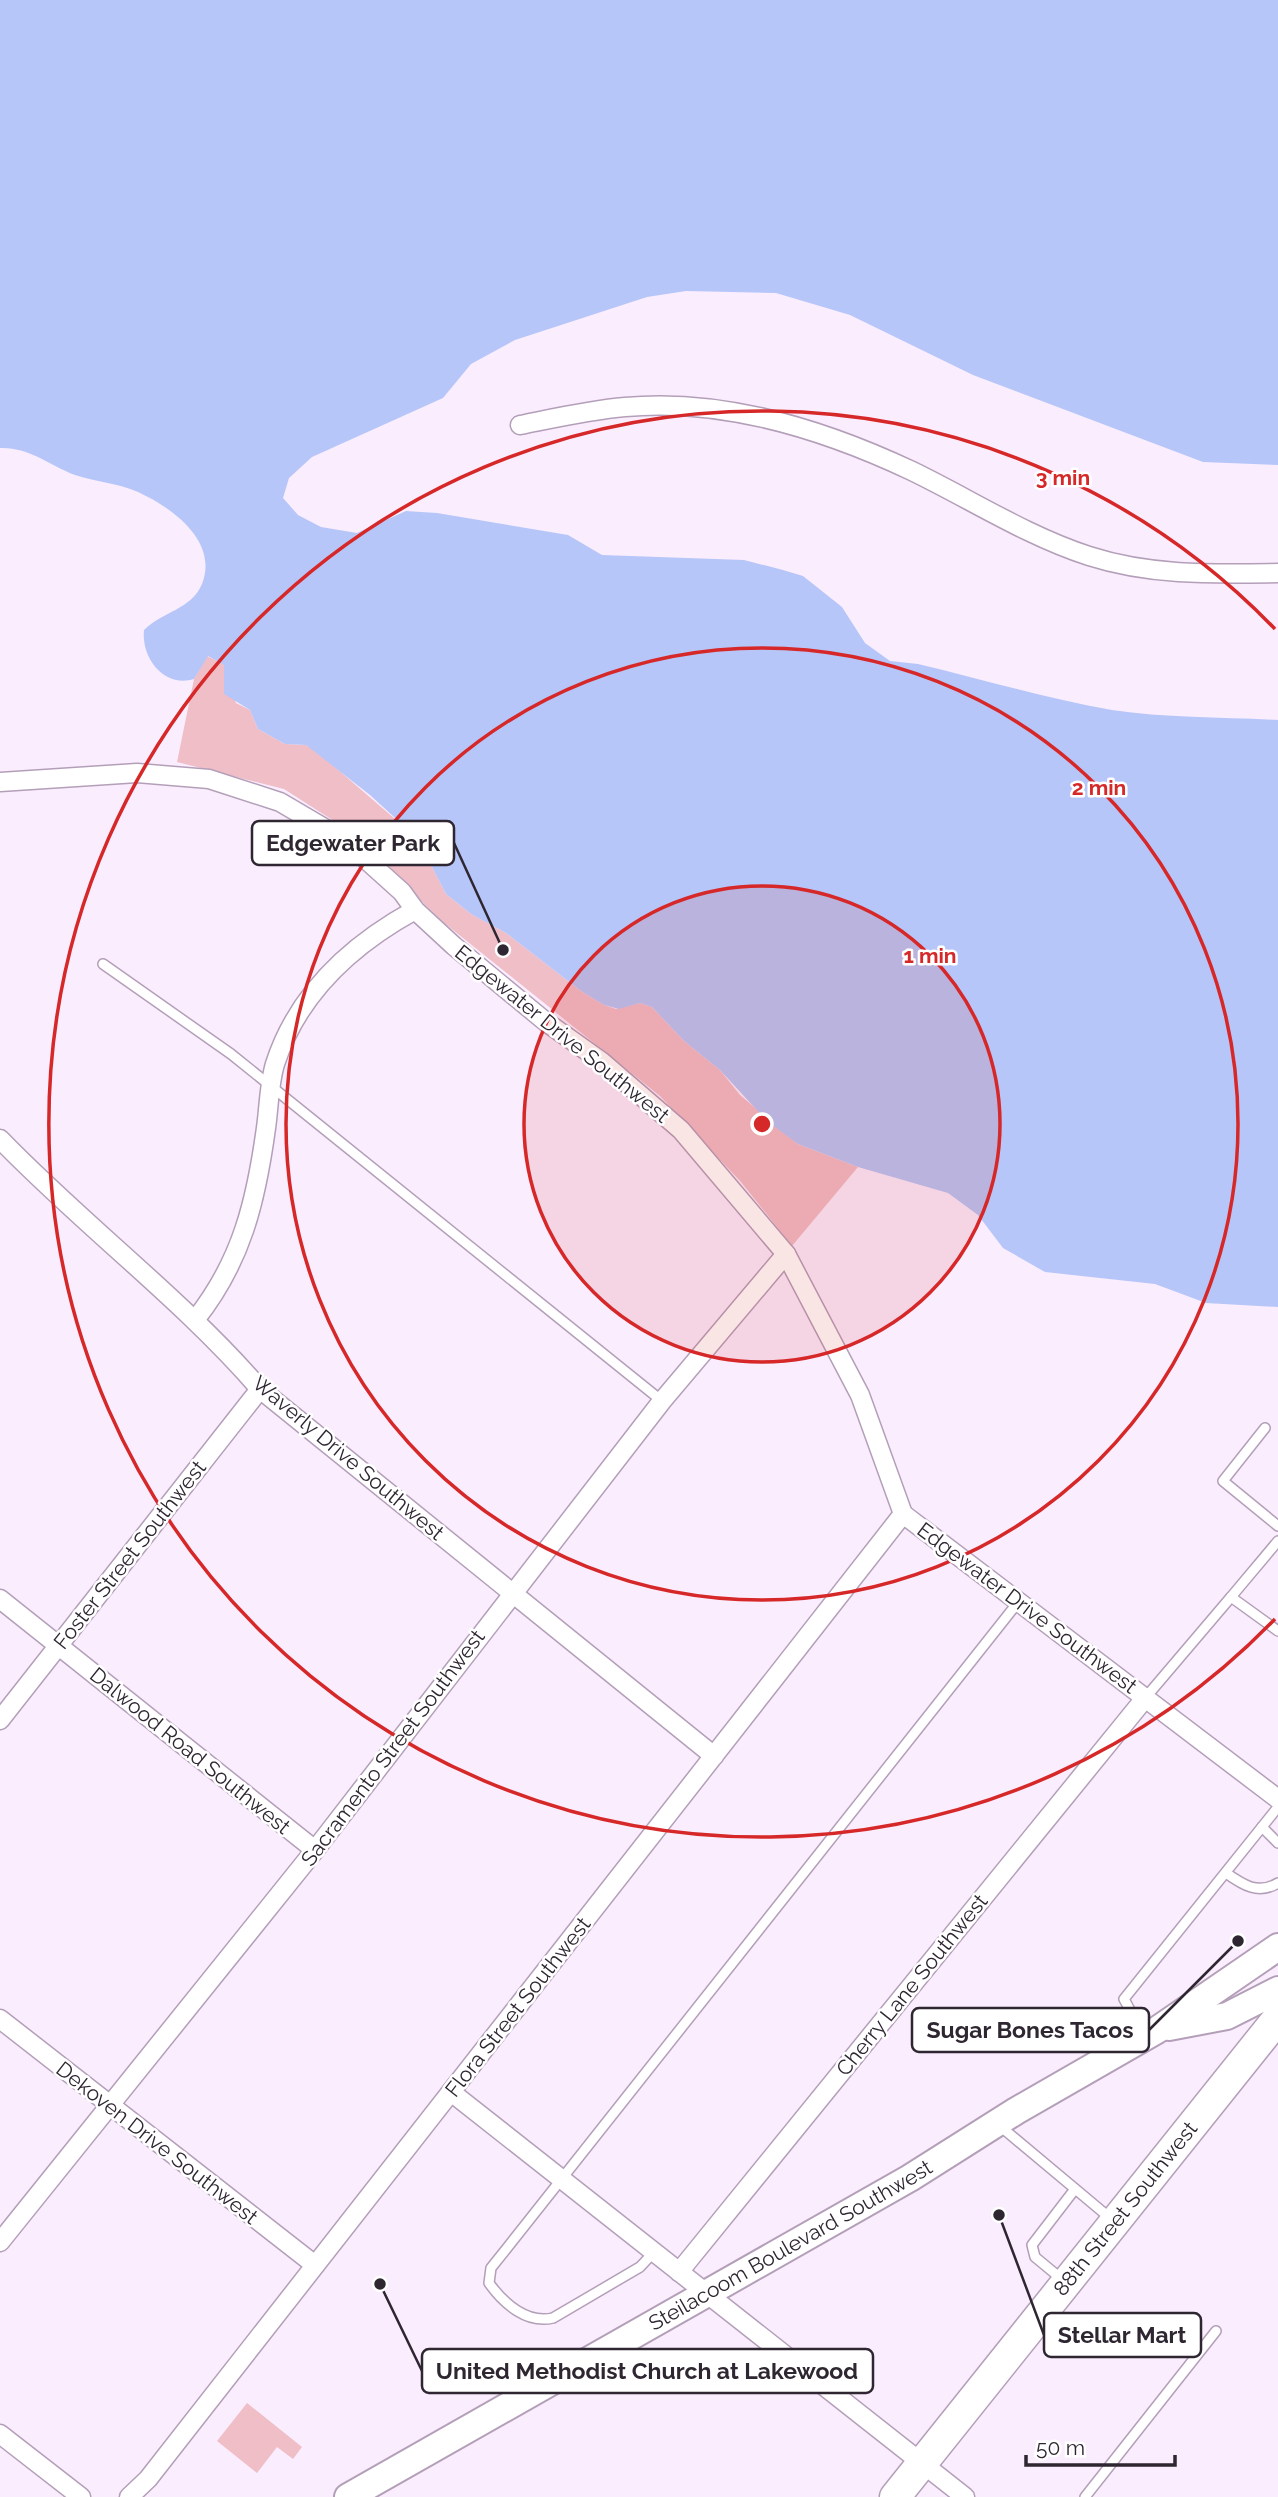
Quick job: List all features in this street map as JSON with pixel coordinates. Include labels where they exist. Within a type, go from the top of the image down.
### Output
[{"type":"main road","name":"Steilacoom Boulevard Southwest","points":[[348,2497],[910,2178],[997,2123],[1151,2033],[1278,1947]]},
{"type":"main road","name":"Steilacoom Boulevard Southwest","points":[[1151,2033],[1227,2016],[1278,1990]]},
{"type":"main road","name":"88th Street Southwest","points":[[895,2497],[1278,2018]]},
{"type":"street","points":[[520,425],[625,407],[684,406],[762,419],[834,439],[876,455],[1088,556],[1163,573],[1278,573]]},
{"type":"street","name":"Edgewater Drive Southwest","points":[[0,782],[137,773],[209,779],[301,811],[343,839],[402,892],[415,910],[464,955],[601,1061],[666,1116],[786,1254],[860,1395],[904,1514],[1278,1800]]},
{"type":"street","points":[[195,1320],[218,1292],[247,1228],[271,1087],[283,1043],[314,992],[342,960],[374,932],[415,910]]},
{"type":"street","name":"Waverly Drive Southwest","points":[[0,1139],[78,1217],[195,1320],[260,1390],[714,1756]]},
{"type":"street","name":"Sacramento Street Southwest","points":[[0,2242],[315,1850],[662,1401],[786,1254]]},
{"type":"street","name":"Foster Street Southwest","points":[[0,1720],[260,1390]]},
{"type":"street","name":"Flora Street Southwest","points":[[129,2497],[148,2479],[904,1514]]},
{"type":"street","name":"Dalwood Road Southwest","points":[[0,1599],[315,1850]]},
{"type":"street","name":"Cherry Lane Southwest","points":[[679,2272],[1146,1698]]},
{"type":"street","name":"Dekoven Drive Southwest","points":[[0,2019],[315,2265]]},
{"type":"street","points":[[451,2092],[965,2497]]},
{"type":"street","points":[[0,2434],[81,2497]]},
{"type":"lane","points":[[103,964],[231,1054],[662,1401]]},
{"type":"lane","points":[[1265,1428],[1223,1481],[1278,1526]]},
{"type":"lane","points":[[1146,1698],[1278,1541]]},
{"type":"lane","points":[[1231,1597],[1278,1631]]},
{"type":"lane","points":[[654,2252],[640,2267],[553,2318],[534,2321],[527,2319],[494,2291],[489,2283],[489,2275],[561,2179],[1019,1601]]},
{"type":"lane","points":[[1151,2033],[1124,1999],[1278,1807]]},
{"type":"lane","points":[[1262,1828],[1278,1843]]},
{"type":"lane","points":[[1226,1873],[1252,1888],[1269,1888],[1278,1883]]},
{"type":"lane","points":[[997,2123],[1115,2222]]},
{"type":"lane","points":[[1066,2282],[1035,2257],[1032,2245],[1075,2189]]},
{"type":"lane","points":[[1085,2497],[1216,2331]]},
{"type":"shaded area","points":[[207,656],[225,665],[236,703],[250,710],[258,729],[285,744],[306,745],[321,755],[417,838],[446,894],[471,914],[506,933],[581,991],[604,1005],[616,1009],[640,1003],[652,1007],[684,1041],[720,1070],[740,1095],[798,1144],[858,1167],[792,1246],[741,1182],[660,1096],[443,922],[348,830],[284,789],[177,762],[194,679]]},
{"type":"shaded area","points":[[247,2403],[302,2447],[293,2459],[277,2447],[257,2473],[217,2441]]},
{"type":"water","points":[[0,0],[1278,0],[1278,465],[1203,462],[973,375],[850,315],[776,293],[686,291],[647,297],[515,340],[471,364],[443,398],[312,457],[289,478],[283,498],[298,515],[321,527],[357,533],[406,511],[437,513],[568,535],[602,555],[744,560],[803,576],[842,607],[865,643],[890,661],[918,664],[1039,695],[1112,710],[1174,716],[1278,720],[1278,1307],[1206,1303],[1155,1284],[1045,1272],[1003,1248],[978,1215],[948,1193],[858,1167],[798,1144],[768,1122],[720,1070],[684,1041],[652,1007],[640,1003],[619,1009],[604,1005],[581,991],[506,933],[471,914],[446,894],[417,838],[370,795],[306,745],[285,744],[258,729],[250,710],[224,694],[224,665],[208,656],[194,679],[183,681],[164,675],[157,668],[146,651],[144,630],[184,605],[197,593],[205,568],[204,554],[198,540],[177,516],[151,498],[123,487],[75,475],[20,450],[0,448]]},
{"type":"place","name":"Edgewater Park","points":[[503,950]]},
{"type":"place","name":"Sugar Bones Tacos","points":[[1238,1941]]},
{"type":"place","name":"Stellar Mart","points":[[999,2215]]},
{"type":"place","name":"United Methodist Church at Lakewood","points":[[380,2284]]}]
